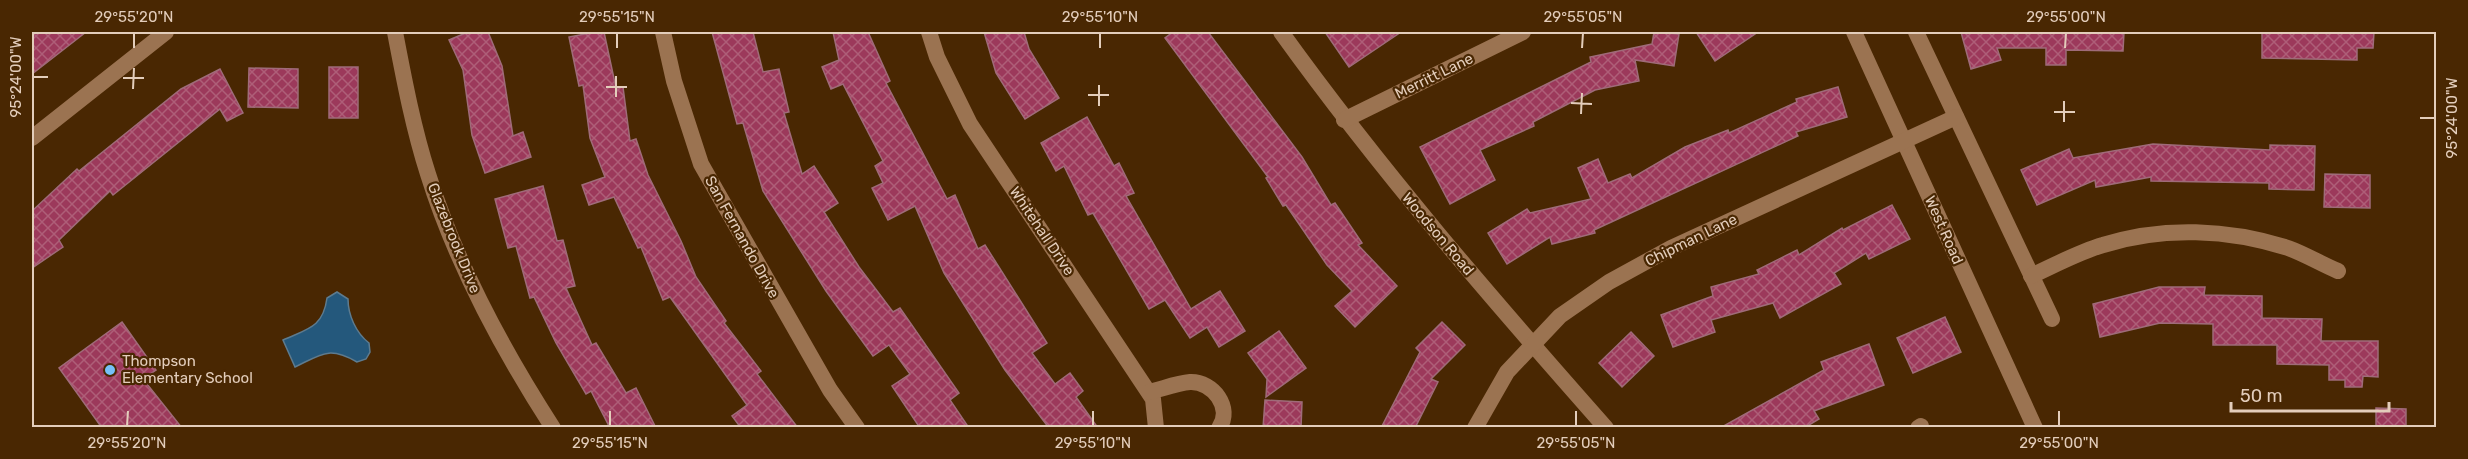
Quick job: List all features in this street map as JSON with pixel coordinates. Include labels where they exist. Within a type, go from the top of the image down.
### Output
[{"type":"street","points":[[32,138],[166,32]]},
{"type":"street","name":"Glazebrook Drive","points":[[395,32],[406,91],[428,175],[458,252],[488,320],[521,379],[553,428]]},
{"type":"street","name":"San Fernando Drive","points":[[663,32],[674,81],[701,164],[830,390],[857,428]]},
{"type":"street","name":"Whitehall Drive","points":[[929,32],[937,57],[970,124],[1149,392],[1153,399],[1156,428]]},
{"type":"street","name":"Woodson Road","points":[[1281,32],[1344,120],[1426,221],[1606,428]]},
{"type":"street","name":"Merritt Lane","points":[[1344,120],[1523,32]]},
{"type":"street","name":"West Road","points":[[1854,32],[2035,428]]},
{"type":"street","points":[[1916,32],[2052,319]]},
{"type":"street","name":"Chipman Lane","points":[[1475,428],[1507,372],[1560,316],[1609,282],[1671,248],[1956,117]]},
{"type":"street","points":[[2031,276],[2103,245],[2150,235],[2190,232],[2237,235],[2279,246],[2338,271]]},
{"type":"street","points":[[1149,392],[1192,381],[1216,391],[1224,405],[1223,422],[1219,428]]},
{"type":"water","points":[[337,292],[348,299],[349,311],[360,334],[369,343],[370,352],[366,359],[357,362],[332,353],[319,355],[295,367],[283,340],[318,322],[327,298]]},
{"type":"building","points":[[32,32],[86,32],[32,74]]},
{"type":"building","points":[[468,32],[488,32],[502,66],[513,136],[523,132],[531,157],[485,173],[472,135],[463,70],[449,40]]},
{"type":"building","points":[[604,32],[616,88],[623,87],[630,141],[636,139],[648,175],[696,277],[726,321],[724,323],[761,371],[757,374],[798,428],[741,428],[732,416],[747,405],[670,297],[663,300],[641,247],[638,248],[614,197],[589,205],[582,185],[605,177],[590,138],[583,85],[579,86],[569,37]]},
{"type":"building","points":[[712,32],[753,32],[763,72],[779,69],[789,112],[784,113],[802,174],[814,166],[838,203],[824,212],[859,267],[893,312],[900,308],[959,393],[950,400],[969,428],[920,428],[892,386],[910,374],[889,345],[873,356],[826,291],[763,191],[743,123],[737,124]]},
{"type":"building","points":[[833,32],[868,32],[890,81],[886,83],[947,199],[955,195],[978,249],[985,245],[1047,343],[1032,353],[1055,384],[1070,373],[1083,391],[1076,397],[1098,428],[1049,428],[1005,370],[944,273],[915,206],[888,220],[872,188],[883,183],[875,166],[883,161],[843,84],[831,89],[822,67],[839,60]]},
{"type":"building","points":[[984,32],[1024,32],[1029,49],[1059,98],[1025,119],[996,73]]},
{"type":"building","points":[[1173,32],[1208,32],[1302,157],[1331,205],[1335,203],[1362,243],[1358,245],[1397,286],[1355,327],[1335,306],[1352,291],[1327,265],[1286,205],[1283,206],[1266,178],[1268,177],[1165,38]]},
{"type":"building","points":[[1325,32],[1401,32],[1349,67]]},
{"type":"building","points":[[1654,32],[1679,34],[1674,66],[1635,60],[1639,81],[1595,90],[1533,122],[1534,126],[1480,150],[1495,180],[1450,204],[1420,147],[1591,62],[1590,57],[1652,44]]},
{"type":"building","points":[[1696,32],[1758,32],[1715,61]]},
{"type":"building","points":[[1961,32],[2124,32],[2123,51],[2066,50],[2066,65],[2046,65],[2046,48],[1997,48],[2001,60],[1971,69]]},
{"type":"building","points":[[2262,32],[2374,32],[2373,48],[2357,48],[2357,60],[2262,58]]},
{"type":"building","points":[[329,67],[358,67],[358,118],[329,118]]},
{"type":"building","points":[[249,68],[298,69],[298,108],[248,107]]},
{"type":"building","points":[[220,69],[243,113],[227,121],[220,109],[113,195],[110,191],[59,240],[63,247],[32,268],[32,211],[77,169],[79,171],[181,89]]},
{"type":"building","points":[[1838,87],[1847,117],[1796,132],[1798,136],[1594,230],[1595,233],[1552,244],[1550,237],[1507,264],[1488,233],[1527,209],[1530,213],[1591,199],[1578,168],[1598,159],[1608,183],[1630,174],[1632,178],[1685,147],[1728,130],[1729,133],[1797,102],[1796,99]]},
{"type":"building","points":[[1087,117],[1114,166],[1119,163],[1134,193],[1126,196],[1191,309],[1220,291],[1245,331],[1219,347],[1207,327],[1190,338],[1165,300],[1149,309],[1093,213],[1088,215],[1064,166],[1056,171],[1041,143]]},
{"type":"building","points":[[2153,144],[2270,150],[2270,145],[2315,146],[2314,190],[2269,189],[2269,183],[2151,181],[2151,177],[2096,187],[2095,180],[2037,205],[2021,170],[2069,149],[2073,158]]},
{"type":"building","points":[[2325,174],[2370,175],[2370,208],[2324,207]]},
{"type":"building","points":[[543,186],[557,241],[563,240],[575,286],[566,288],[592,345],[596,343],[626,393],[636,388],[656,428],[610,428],[591,391],[586,394],[556,343],[534,297],[530,298],[516,246],[508,248],[495,199]]},
{"type":"building","points":[[1892,205],[1910,239],[1869,259],[1866,253],[1834,273],[1841,284],[1780,318],[1773,303],[1711,320],[1715,332],[1673,347],[1661,315],[1713,296],[1711,287],[1759,274],[1757,270],[1797,250],[1799,255],[1842,228],[1843,230]]},
{"type":"building","points":[[2159,287],[2205,287],[2204,295],[2262,296],[2262,318],[2322,319],[2321,341],[2378,341],[2378,377],[2363,376],[2362,387],[2345,387],[2345,380],[2329,380],[2329,365],[2277,364],[2277,345],[2213,345],[2213,324],[2160,323],[2100,337],[2093,304]]},
{"type":"building","points":[[1945,317],[1961,352],[1913,373],[1897,338]]},
{"type":"building","points":[[122,322],[156,370],[143,379],[182,428],[102,428],[59,368]]},
{"type":"building","points":[[1442,322],[1465,345],[1431,379],[1438,382],[1415,428],[1381,428],[1420,352],[1416,348]]},
{"type":"building","points":[[1279,331],[1306,368],[1266,397],[1267,379],[1248,353]]},
{"type":"building","points":[[1631,332],[1654,356],[1622,387],[1599,363]]},
{"type":"building","points":[[1869,344],[1884,385],[1814,411],[1819,419],[1804,428],[1720,428],[1824,370],[1821,362]]},
{"type":"building","points":[[1265,400],[1302,402],[1301,428],[1263,428]]},
{"type":"building","points":[[2376,408],[2406,409],[2406,428],[2376,428]]},
{"type":"place","name":"Thompson Elementary School","points":[[110,370]]}]
